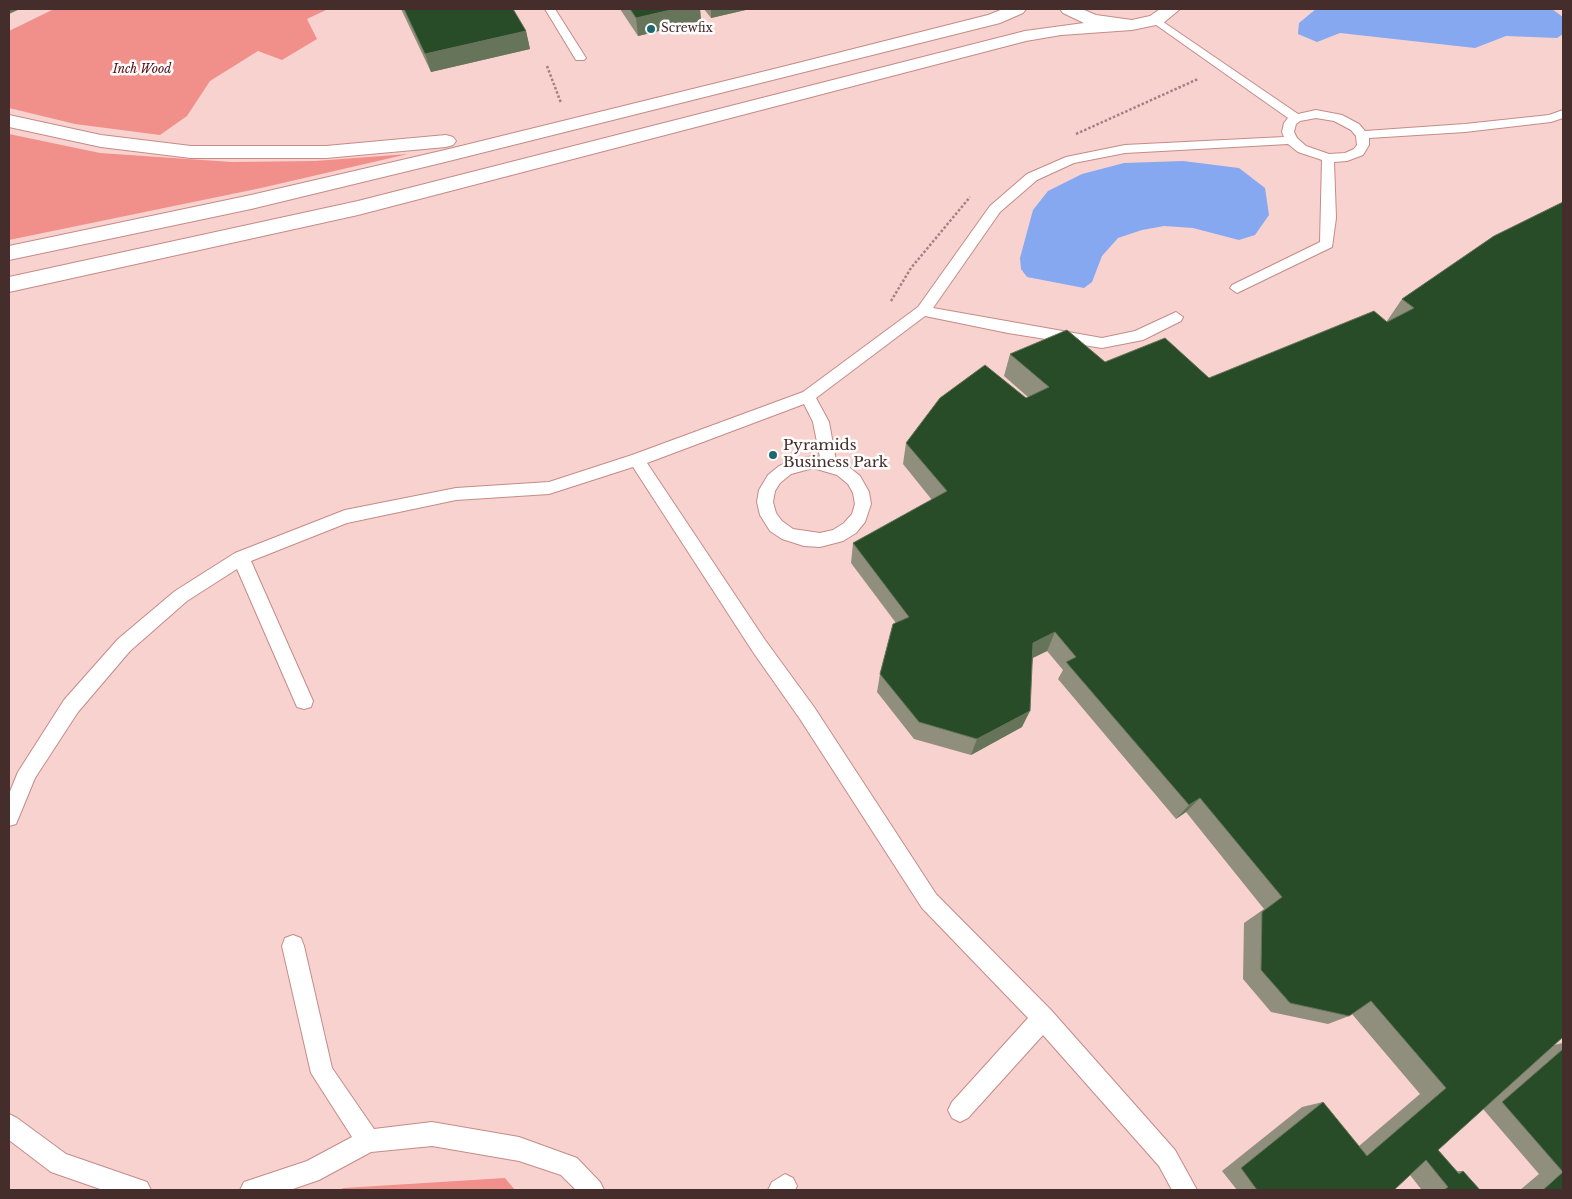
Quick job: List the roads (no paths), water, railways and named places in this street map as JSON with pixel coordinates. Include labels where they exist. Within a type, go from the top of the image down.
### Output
[{"type":"main road","points":[[9,253],[269,198],[956,28],[994,18],[1017,9]]},
{"type":"main road","points":[[1069,9],[1092,20],[1132,25]]},
{"type":"main road","points":[[9,285],[358,208],[1025,36],[1062,30],[1132,25],[1156,20],[1171,9]]},
{"type":"main road","points":[[9,121],[101,141],[192,152],[260,153],[326,152],[390,147],[573,124]]},
{"type":"lane","points":[[550,9],[580,58]]},
{"type":"lane","points":[[1156,20],[1296,118]]},
{"type":"lane","points":[[1316,114],[1338,118],[1355,127],[1362,135],[1363,145],[1359,152],[1347,157],[1328,158],[1302,149],[1291,140],[1288,132],[1290,123],[1296,118],[1316,114]]},
{"type":"lane","points":[[1362,135],[1464,128],[1551,118],[1563,114]]},
{"type":"lane","points":[[9,817],[28,772],[70,706],[124,645],[181,596],[241,558],[345,517],[456,494],[549,488],[637,460],[808,396],[923,311],[995,209],[1032,177],[1070,160],[1125,149],[1291,140]]},
{"type":"lane","points":[[1237,288],[1327,244],[1329,218],[1328,158]]},
{"type":"lane","points":[[923,311],[1008,328],[1102,343],[1138,336],[1176,317]]},
{"type":"lane","points":[[808,396],[821,422],[828,464]]},
{"type":"lane","points":[[637,460],[759,646],[807,713],[928,901],[1043,1018],[1167,1158],[1185,1190]]},
{"type":"lane","points":[[813,462],[828,464],[843,471],[854,480],[861,492],[863,504],[859,517],[850,528],[837,536],[820,540],[804,540],[788,534],[776,526],[768,515],[765,502],[767,490],[774,479],[785,470],[798,464],[813,462]]},
{"type":"lane","points":[[241,558],[267,621],[304,701]]},
{"type":"lane","points":[[293,946],[322,1073],[369,1141]]},
{"type":"lane","points":[[960,1110],[1043,1018]]},
{"type":"lane","points":[[9,1126],[58,1164],[139,1190]]},
{"type":"lane","points":[[252,1190],[311,1172],[369,1141],[432,1134],[519,1149],[569,1166],[592,1190]]},
{"type":"water","points":[[1316,9],[1552,9],[1563,17],[1563,34],[1557,38],[1506,36],[1475,48],[1340,33],[1317,42],[1298,34],[1299,23]]},
{"type":"water","points":[[1183,161],[1239,168],[1265,188],[1269,215],[1255,235],[1239,240],[1193,228],[1164,226],[1142,230],[1118,238],[1102,256],[1092,282],[1084,288],[1027,277],[1021,269],[1020,258],[1033,210],[1048,191],[1082,174],[1124,163]]},
{"type":"place","name":"Screwfix","points":[[651,29]]},
{"type":"place","name":"Pyramids Business Park","points":[[773,455]]},
{"type":"park label","name":"Inch Wood","points":[[142,70]]}]
